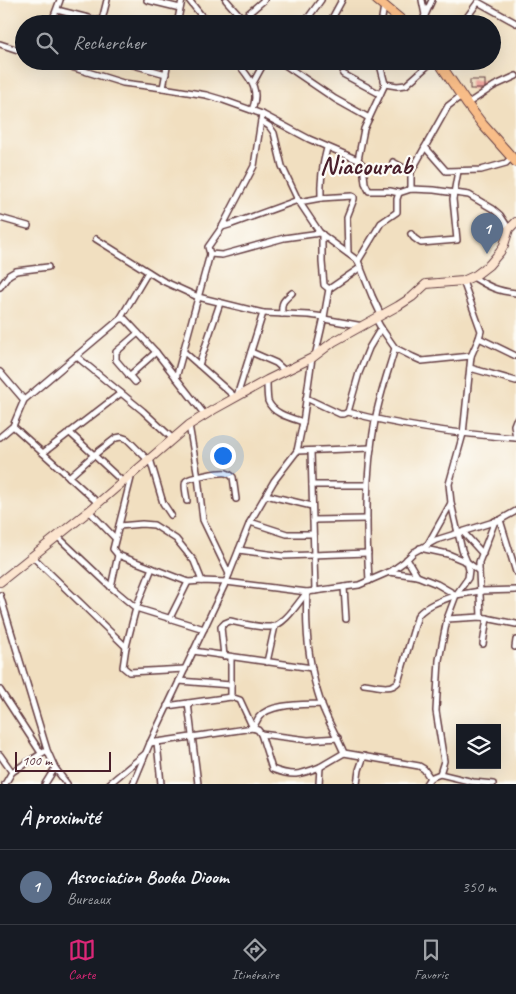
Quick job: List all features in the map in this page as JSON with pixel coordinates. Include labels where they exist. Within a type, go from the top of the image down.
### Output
[{"type":"main road","points":[[380,3],[395,15]]},
{"type":"main road","points":[[444,70],[483,125],[514,160]]},
{"type":"street","points":[[55,15],[60,0]]},
{"type":"street","points":[[103,15],[107,0]]},
{"type":"street","points":[[147,0],[180,8]]},
{"type":"street","points":[[179,15],[182,0]]},
{"type":"street","points":[[189,0],[201,15]]},
{"type":"street","points":[[226,0],[239,15]]},
{"type":"street","points":[[246,15],[264,0]]},
{"type":"street","points":[[310,15],[321,0]]},
{"type":"street","points":[[334,15],[342,0]]},
{"type":"street","points":[[422,0],[425,15]]},
{"type":"street","points":[[425,15],[432,0]]},
{"type":"street","points":[[469,15],[478,2],[516,23]]},
{"type":"street","points":[[57,10],[75,15]]},
{"type":"street","points":[[0,44],[15,49]]},
{"type":"street","points":[[81,70],[123,83],[206,95],[252,110],[327,148],[358,160],[363,165],[365,183],[368,190],[399,193],[411,189],[469,195],[493,209],[500,215],[509,229]]},
{"type":"street","points":[[152,70],[166,74]]},
{"type":"street","points":[[162,88],[167,70]]},
{"type":"street","points":[[243,70],[253,83],[256,98],[252,110]]},
{"type":"street","points":[[253,83],[260,70]]},
{"type":"street","points":[[292,70],[335,99],[369,118]]},
{"type":"street","points":[[358,160],[364,128],[385,84],[381,70]]},
{"type":"street","points":[[385,84],[397,86],[406,84],[422,70]]},
{"type":"street","points":[[343,74],[380,94]]},
{"type":"street","points":[[467,104],[494,86],[516,76]]},
{"type":"street","points":[[411,189],[411,172],[448,106],[461,96]]},
{"type":"street","points":[[176,378],[210,254],[208,247],[222,226],[254,166],[262,114]]},
{"type":"street","points":[[261,121],[269,126],[274,133],[282,166],[298,201],[321,233],[360,264],[379,317],[381,328],[395,348],[422,361],[471,356]]},
{"type":"street","points":[[425,147],[446,171],[481,170],[514,160]]},
{"type":"street","points":[[321,198],[322,165],[327,148]]},
{"type":"street","points":[[393,162],[411,172]]},
{"type":"street","points":[[411,234],[421,243],[457,240],[453,207],[458,171]]},
{"type":"street","points":[[133,784],[167,706],[226,582],[250,522],[274,482],[297,451],[313,357],[324,318],[329,288],[360,264],[381,222],[397,212],[399,193]]},
{"type":"street","points":[[222,226],[298,201],[352,196],[354,197],[347,217],[348,253]]},
{"type":"street","points":[[0,218],[28,226]]},
{"type":"street","points":[[0,582],[89,511],[189,425],[266,380],[313,357],[333,342],[412,297],[426,284],[463,281],[473,278],[500,252],[509,229],[516,222]]},
{"type":"street","points":[[210,254],[222,255],[284,238],[321,233]]},
{"type":"street","points":[[321,233],[324,285],[329,288]]},
{"type":"street","points":[[96,239],[163,281],[198,297],[263,313],[309,315],[363,326]]},
{"type":"street","points":[[0,287],[9,275],[16,271],[48,267]]},
{"type":"street","points":[[0,437],[13,426],[24,400],[120,319],[148,272]]},
{"type":"street","points":[[473,278],[496,290],[516,293]]},
{"type":"street","points":[[150,743],[253,728],[261,734],[272,769],[283,773],[292,775],[302,774],[320,767],[344,752],[419,766],[424,769],[427,782],[440,774],[444,761],[436,711],[439,660],[447,619],[456,595],[468,578],[469,570],[462,550],[461,532],[451,503],[450,484],[463,434],[471,356],[481,330],[463,281]]},
{"type":"street","points":[[282,314],[283,301],[292,293]]},
{"type":"street","points":[[199,365],[220,303]]},
{"type":"street","points":[[236,397],[263,313]]},
{"type":"street","points":[[120,319],[125,319],[156,352],[205,415]]},
{"type":"street","points":[[348,412],[359,373],[369,348],[381,328]]},
{"type":"street","points":[[135,382],[116,360],[116,352],[138,333]]},
{"type":"street","points":[[479,338],[516,356]]},
{"type":"street","points":[[369,581],[367,485],[371,448],[375,419],[395,348]]},
{"type":"street","points":[[183,351],[236,397]]},
{"type":"street","points":[[129,376],[156,352]]},
{"type":"street","points":[[251,352],[276,363],[285,371]]},
{"type":"street","points":[[76,356],[173,439]]},
{"type":"street","points":[[470,368],[516,381]]},
{"type":"street","points":[[0,372],[24,400]]},
{"type":"street","points":[[266,380],[268,401],[273,408],[303,422]]},
{"type":"street","points":[[43,453],[121,393]]},
{"type":"street","points":[[306,398],[340,414],[348,412],[375,419],[463,434],[516,438],[514,425],[516,420]]},
{"type":"street","points":[[189,425],[203,520],[229,574]]},
{"type":"street","points":[[13,426],[98,503]]},
{"type":"street","points":[[69,432],[123,482]]},
{"type":"street","points":[[69,477],[116,438],[122,437],[127,439],[149,460],[163,503],[171,515]]},
{"type":"street","points":[[297,451],[371,448]]},
{"type":"street","points":[[311,451],[315,591]]},
{"type":"street","points":[[187,501],[186,481],[224,473],[233,477],[236,500]]},
{"type":"street","points":[[132,474],[113,548],[118,555],[188,582],[226,582],[307,592],[359,585],[400,566],[414,552],[427,544],[497,520],[516,511]]},
{"type":"street","points":[[312,485],[367,485]]},
{"type":"street","points":[[266,495],[312,506]]},
{"type":"street","points":[[427,544],[451,503]]},
{"type":"street","points":[[89,511],[115,538]]},
{"type":"street","points":[[313,520],[367,519]]},
{"type":"street","points":[[482,644],[484,617],[478,571],[479,562],[497,520]]},
{"type":"street","points":[[497,520],[516,572]]},
{"type":"street","points":[[250,522],[287,534],[313,534]]},
{"type":"street","points":[[119,526],[154,525],[176,539],[194,561],[202,581]]},
{"type":"street","points":[[461,532],[483,554]]},
{"type":"street","points":[[57,536],[136,608],[204,629]]},
{"type":"street","points":[[420,548],[448,554],[467,562],[478,571]]},
{"type":"street","points":[[239,550],[283,556],[368,553]]},
{"type":"street","points":[[111,587],[118,555]]},
{"type":"street","points":[[32,556],[126,647]]},
{"type":"street","points":[[407,560],[417,576]]},
{"type":"street","points":[[152,568],[136,608],[123,667],[129,672],[185,669]]},
{"type":"street","points":[[389,572],[417,576],[437,584],[456,595]]},
{"type":"street","points":[[170,618],[188,582]]},
{"type":"street","points":[[344,587],[346,619]]},
{"type":"street","points":[[364,684],[390,687],[398,682],[418,615],[429,606],[456,595],[516,590]]},
{"type":"street","points":[[224,656],[221,627],[225,623],[230,621],[268,628],[275,626],[282,622],[307,592]]},
{"type":"street","points":[[307,592],[306,613],[312,668],[322,704],[344,752]]},
{"type":"street","points":[[0,595],[44,752]]},
{"type":"street","points":[[447,619],[484,617],[516,624]]},
{"type":"street","points":[[267,662],[275,626]]},
{"type":"street","points":[[515,647],[516,640]]},
{"type":"street","points":[[193,651],[312,668]]},
{"type":"street","points":[[230,657],[231,697]]},
{"type":"street","points":[[180,680],[231,685]]},
{"type":"street","points":[[0,690],[67,784]]},
{"type":"street","points":[[167,706],[231,697],[240,700],[253,728]]},
{"type":"street","points":[[188,703],[198,784]]},
{"type":"street","points":[[253,728],[260,716],[268,711],[280,707],[322,704]]},
{"type":"street","points":[[261,734],[308,740],[338,738]]},
{"type":"street","points":[[157,742],[161,784]]},
{"type":"street","points":[[4,784],[12,772],[44,752]]},
{"type":"street","points":[[109,784],[146,752]]},
{"type":"street","points":[[0,755],[12,772]]},
{"type":"street","points":[[356,784],[364,756]]},
{"type":"street","points":[[319,784],[320,767]]},
{"type":"street","points":[[45,784],[56,768]]},
{"type":"street","points":[[440,774],[473,782],[493,784]]},
{"type":"building","points":[[470,80],[485,80],[485,89],[470,89]]},
{"type":"place","name":"Association Booka Dioom","points":[[487,254]]},
{"type":"district","name":"Niacourab","points":[[366,165]]}]
